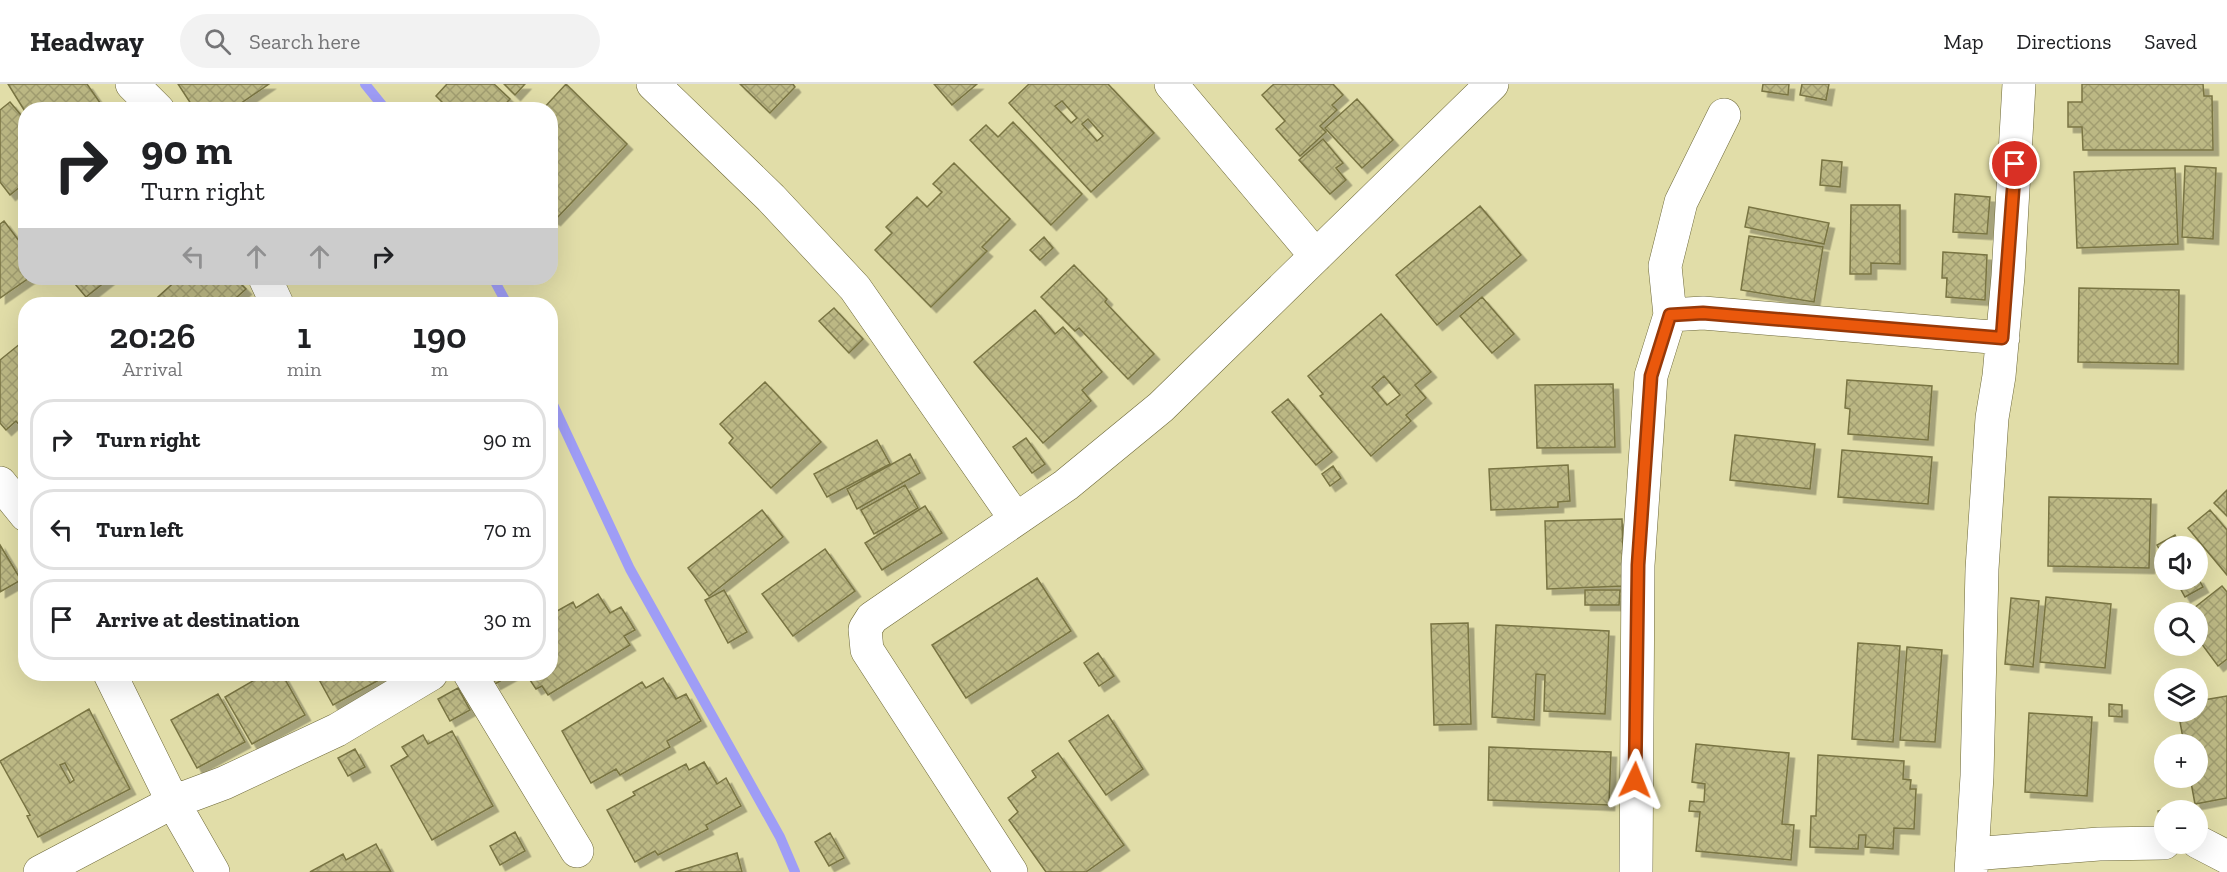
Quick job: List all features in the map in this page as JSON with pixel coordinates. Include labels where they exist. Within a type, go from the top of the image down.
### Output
[{"type":"street","points":[[132,84],[150,102]]},
{"type":"street","points":[[653,84],[771,198],[855,288],[1016,518]]},
{"type":"street","points":[[1171,84],[1316,256]]},
{"type":"street","points":[[1011,872],[867,650],[865,629],[872,618],[1066,485],[1161,407],[1492,84]]},
{"type":"street","points":[[2019,84],[2002,338],[1992,418],[1982,569],[1972,863],[2100,844],[2154,843]]},
{"type":"street","points":[[1636,872],[1638,565],[1651,376],[1670,315],[1665,266],[1681,202],[1724,115]]},
{"type":"street","points":[[1670,315],[1703,313],[2002,338]]},
{"type":"street","points":[[0,483],[18,505]]},
{"type":"street","points":[[113,681],[173,802],[213,872]]},
{"type":"street","points":[[40,872],[173,802],[224,783],[338,730],[419,681]]},
{"type":"street","points":[[474,681],[577,851]]},
{"type":"street","points":[[2208,847],[2227,857]]},
{"type":"building","points":[[8,84],[87,84],[99,102],[19,102]]},
{"type":"building","points":[[178,84],[269,84],[243,102],[190,102]]},
{"type":"building","points":[[447,84],[494,84],[510,99],[507,102],[442,102],[436,96]]},
{"type":"building","points":[[504,84],[525,84],[515,95]]},
{"type":"building","points":[[566,84],[627,144],[558,217],[558,102],[549,102]]},
{"type":"building","points":[[740,84],[793,84],[795,87],[770,113]]},
{"type":"building","points":[[934,84],[977,84],[952,105]]},
{"type":"building","points":[[1029,84],[1108,84],[1154,133],[1091,192],[1009,103]],"holes":[[[1062,101],[1077,118],[1071,123],[1055,106]],[[1088,119],[1103,136],[1097,141],[1082,124]]]},
{"type":"building","points":[[1274,84],[1333,84],[1343,95],[1332,105],[1337,110],[1320,126],[1326,132],[1300,156],[1276,129],[1285,121],[1262,95]]},
{"type":"building","points":[[1763,84],[1789,84],[1788,95],[1762,91]]},
{"type":"building","points":[[1802,84],[1829,84],[1826,100],[1800,95]]},
{"type":"building","points":[[2082,84],[2203,84],[2204,96],[2212,96],[2213,150],[2083,150],[2082,127],[2068,127],[2068,102],[2082,102]]},
{"type":"building","points":[[1357,99],[1393,140],[1362,168],[1325,128]]},
{"type":"building","points":[[10,102],[18,112],[18,188],[10,195],[0,182],[0,110]]},
{"type":"building","points":[[1013,122],[1082,194],[1051,225],[970,140],[986,125],[998,137]]},
{"type":"building","points":[[1323,139],[1343,163],[1336,168],[1346,180],[1330,194],[1299,160]]},
{"type":"building","points":[[1822,160],[1842,162],[1840,187],[1820,185]]},
{"type":"building","points":[[954,163],[1010,219],[982,247],[987,251],[931,307],[875,250],[892,233],[886,227],[917,197],[927,207],[942,192],[933,184]]},
{"type":"building","points":[[2185,166],[2216,168],[2213,239],[2182,237]]},
{"type":"building","points":[[2175,168],[2178,244],[2077,248],[2074,172]]},
{"type":"building","points":[[1955,194],[1990,197],[1987,234],[1953,232]]},
{"type":"building","points":[[1851,205],[1900,205],[1900,264],[1871,263],[1871,274],[1850,274]]},
{"type":"building","points":[[1480,206],[1521,255],[1437,325],[1396,275]]},
{"type":"building","points":[[1749,207],[1829,223],[1824,244],[1745,227]]},
{"type":"building","points":[[4,221],[18,239],[19,285],[0,298],[0,224]]},
{"type":"building","points":[[1749,236],[1823,247],[1814,302],[1741,290]]},
{"type":"building","points":[[1044,237],[1053,248],[1040,260],[1030,250]]},
{"type":"building","points":[[1943,252],[1987,255],[1985,300],[1946,297],[1947,278],[1942,278]]},
{"type":"building","points":[[1074,265],[1107,299],[1105,302],[1154,354],[1128,379],[1079,328],[1075,331],[1041,297]]},
{"type":"building","points":[[76,285],[101,285],[86,297]]},
{"type":"building","points":[[171,285],[242,285],[246,289],[237,297],[158,297]]},
{"type":"building","points":[[2079,288],[2179,290],[2178,364],[2078,362]]},
{"type":"building","points":[[1482,297],[1514,334],[1492,353],[1460,316]]},
{"type":"building","points":[[834,308],[863,339],[849,353],[819,321]]},
{"type":"building","points":[[1035,310],[1055,334],[1063,327],[1102,372],[1082,390],[1091,401],[1043,443],[974,362]]},
{"type":"building","points":[[1381,314],[1431,372],[1415,385],[1426,398],[1406,415],[1411,421],[1371,456],[1320,396],[1323,394],[1308,376]],"holes":[[[1384,376],[1400,395],[1387,405],[1372,387]]]},
{"type":"building","points":[[18,345],[18,423],[16,421],[6,430],[0,423],[0,360]]},
{"type":"building","points":[[1847,380],[1932,386],[1928,440],[1848,434],[1850,409],[1845,408]]},
{"type":"building","points":[[765,382],[821,442],[771,488],[729,443],[733,438],[720,424]]},
{"type":"building","points":[[1613,384],[1615,447],[1537,448],[1535,385]]},
{"type":"building","points":[[1288,399],[1332,452],[1316,465],[1272,412]]},
{"type":"building","points":[[1735,435],[1815,444],[1810,489],[1730,480]]},
{"type":"building","points":[[1026,438],[1045,464],[1032,473],[1013,447]]},
{"type":"building","points":[[877,440],[890,464],[827,497],[814,474]]},
{"type":"building","points":[[1842,450],[1932,457],[1928,504],[1838,497]]},
{"type":"building","points":[[910,454],[920,473],[857,509],[847,489]]},
{"type":"building","points":[[1568,465],[1570,501],[1558,502],[1558,507],[1491,510],[1489,469]]},
{"type":"building","points":[[1333,466],[1341,478],[1330,486],[1322,474]]},
{"type":"building","points":[[905,485],[918,508],[874,534],[861,510]]},
{"type":"building","points":[[2227,490],[2227,516],[2214,503]]},
{"type":"building","points":[[2049,497],[2151,499],[2149,568],[2048,566]]},
{"type":"building","points":[[925,506],[942,533],[882,570],[865,543]]},
{"type":"building","points":[[762,510],[783,537],[709,596],[688,568]]},
{"type":"building","points":[[2210,510],[2227,530],[2227,575],[2208,552],[2208,536],[2195,536],[2188,528]]},
{"type":"building","points":[[1622,519],[1624,586],[1547,589],[1545,521]]},
{"type":"building","points":[[0,545],[18,575],[18,582],[0,592]]},
{"type":"building","points":[[825,549],[855,591],[793,636],[762,594]]},
{"type":"building","points":[[1037,578],[1071,631],[966,698],[932,645]]},
{"type":"building","points":[[2222,586],[2227,592],[2227,659],[2218,666],[2208,652],[2208,602],[2202,602]]},
{"type":"building","points":[[724,590],[747,632],[728,643],[705,600]]},
{"type":"building","points":[[1585,590],[1620,590],[1619,605],[1585,605]]},
{"type":"building","points":[[2181,590],[2198,590],[2185,597]]},
{"type":"building","points":[[598,594],[610,613],[621,607],[635,630],[624,636],[630,645],[548,695],[542,686],[536,689],[531,681],[558,681],[558,610],[573,602],[576,608]]},
{"type":"building","points":[[2046,597],[2111,604],[2105,668],[2040,662]]},
{"type":"building","points":[[2011,598],[2039,601],[2033,667],[2005,664]]},
{"type":"building","points":[[1468,623],[1471,724],[1434,725],[1431,624]]},
{"type":"building","points":[[1496,625],[1609,631],[1605,714],[1544,711],[1545,675],[1536,674],[1534,720],[1492,717]]},
{"type":"building","points":[[1858,643],[1900,646],[1893,742],[1852,739]]},
{"type":"building","points":[[1907,647],[1942,650],[1935,742],[1900,740]]},
{"type":"building","points":[[1098,653],[1114,676],[1099,686],[1084,663]]},
{"type":"building","points":[[663,678],[676,699],[686,694],[701,721],[667,741],[670,747],[620,775],[616,769],[591,783],[562,731],[642,682],[646,688]]},
{"type":"building","points":[[253,681],[286,681],[305,715],[252,744],[225,697]]},
{"type":"building","points":[[320,681],[377,681],[333,705]]},
{"type":"building","points":[[458,688],[470,710],[450,721],[438,699]]},
{"type":"building","points":[[218,694],[245,742],[197,768],[171,720]]},
{"type":"building","points":[[2227,696],[2227,798],[2208,802],[2194,800],[2192,788],[2208,788],[2208,734],[2182,734],[2180,722],[2208,722],[2208,699]]},
{"type":"building","points":[[2109,704],[2122,705],[2122,717],[2109,716]]},
{"type":"building","points":[[89,709],[130,789],[38,837],[27,816],[30,815],[0,761]],"holes":[[[65,763],[74,780],[70,783],[60,765]]]},
{"type":"building","points":[[2029,713],[2092,717],[2087,796],[2025,792]]},
{"type":"building","points":[[1108,715],[1143,769],[1106,795],[1069,741]]},
{"type":"building","points":[[452,731],[493,806],[432,840],[391,766],[408,756],[402,747],[423,735],[428,744]]},
{"type":"building","points":[[1696,744],[1789,753],[1782,824],[1794,825],[1791,860],[1696,851],[1700,812],[1689,811],[1690,801],[1704,802],[1705,784],[1692,782]]},
{"type":"building","points":[[1489,747],[1611,752],[1609,805],[1488,800]]},
{"type":"building","points":[[355,749],[365,767],[348,776],[338,758]]},
{"type":"building","points":[[1058,753],[1124,845],[1086,872],[1046,872],[1009,820],[1018,812],[1008,798],[1036,777],[1032,771]]},
{"type":"building","points":[[1818,755],[1904,761],[1903,779],[1911,780],[1910,789],[1916,789],[1914,829],[1894,828],[1893,849],[1865,847],[1866,835],[1859,835],[1858,849],[1810,847],[1811,816],[1816,816]]},
{"type":"building","points":[[704,762],[717,784],[726,778],[741,806],[706,825],[708,829],[658,855],[655,851],[635,862],[607,810],[635,795],[633,792],[686,764],[689,770]]},
{"type":"building","points":[[515,832],[525,851],[500,865],[490,846]]},
{"type":"building","points":[[830,833],[844,858],[829,866],[815,842]]},
{"type":"building","points":[[376,844],[391,872],[310,872],[343,854],[346,860]]},
{"type":"building","points":[[737,853],[742,872],[675,872]]},
{"type":"waterway","points":[[365,84],[380,102]]},
{"type":"waterway","points":[[497,285],[503,297]]},
{"type":"waterway","points":[[558,415],[630,569],[780,837],[795,872]]},
{"type":"route","points":[[1635,780],[1638,565],[1651,376],[1670,315],[1703,313],[2002,338],[2015,164]]}]
